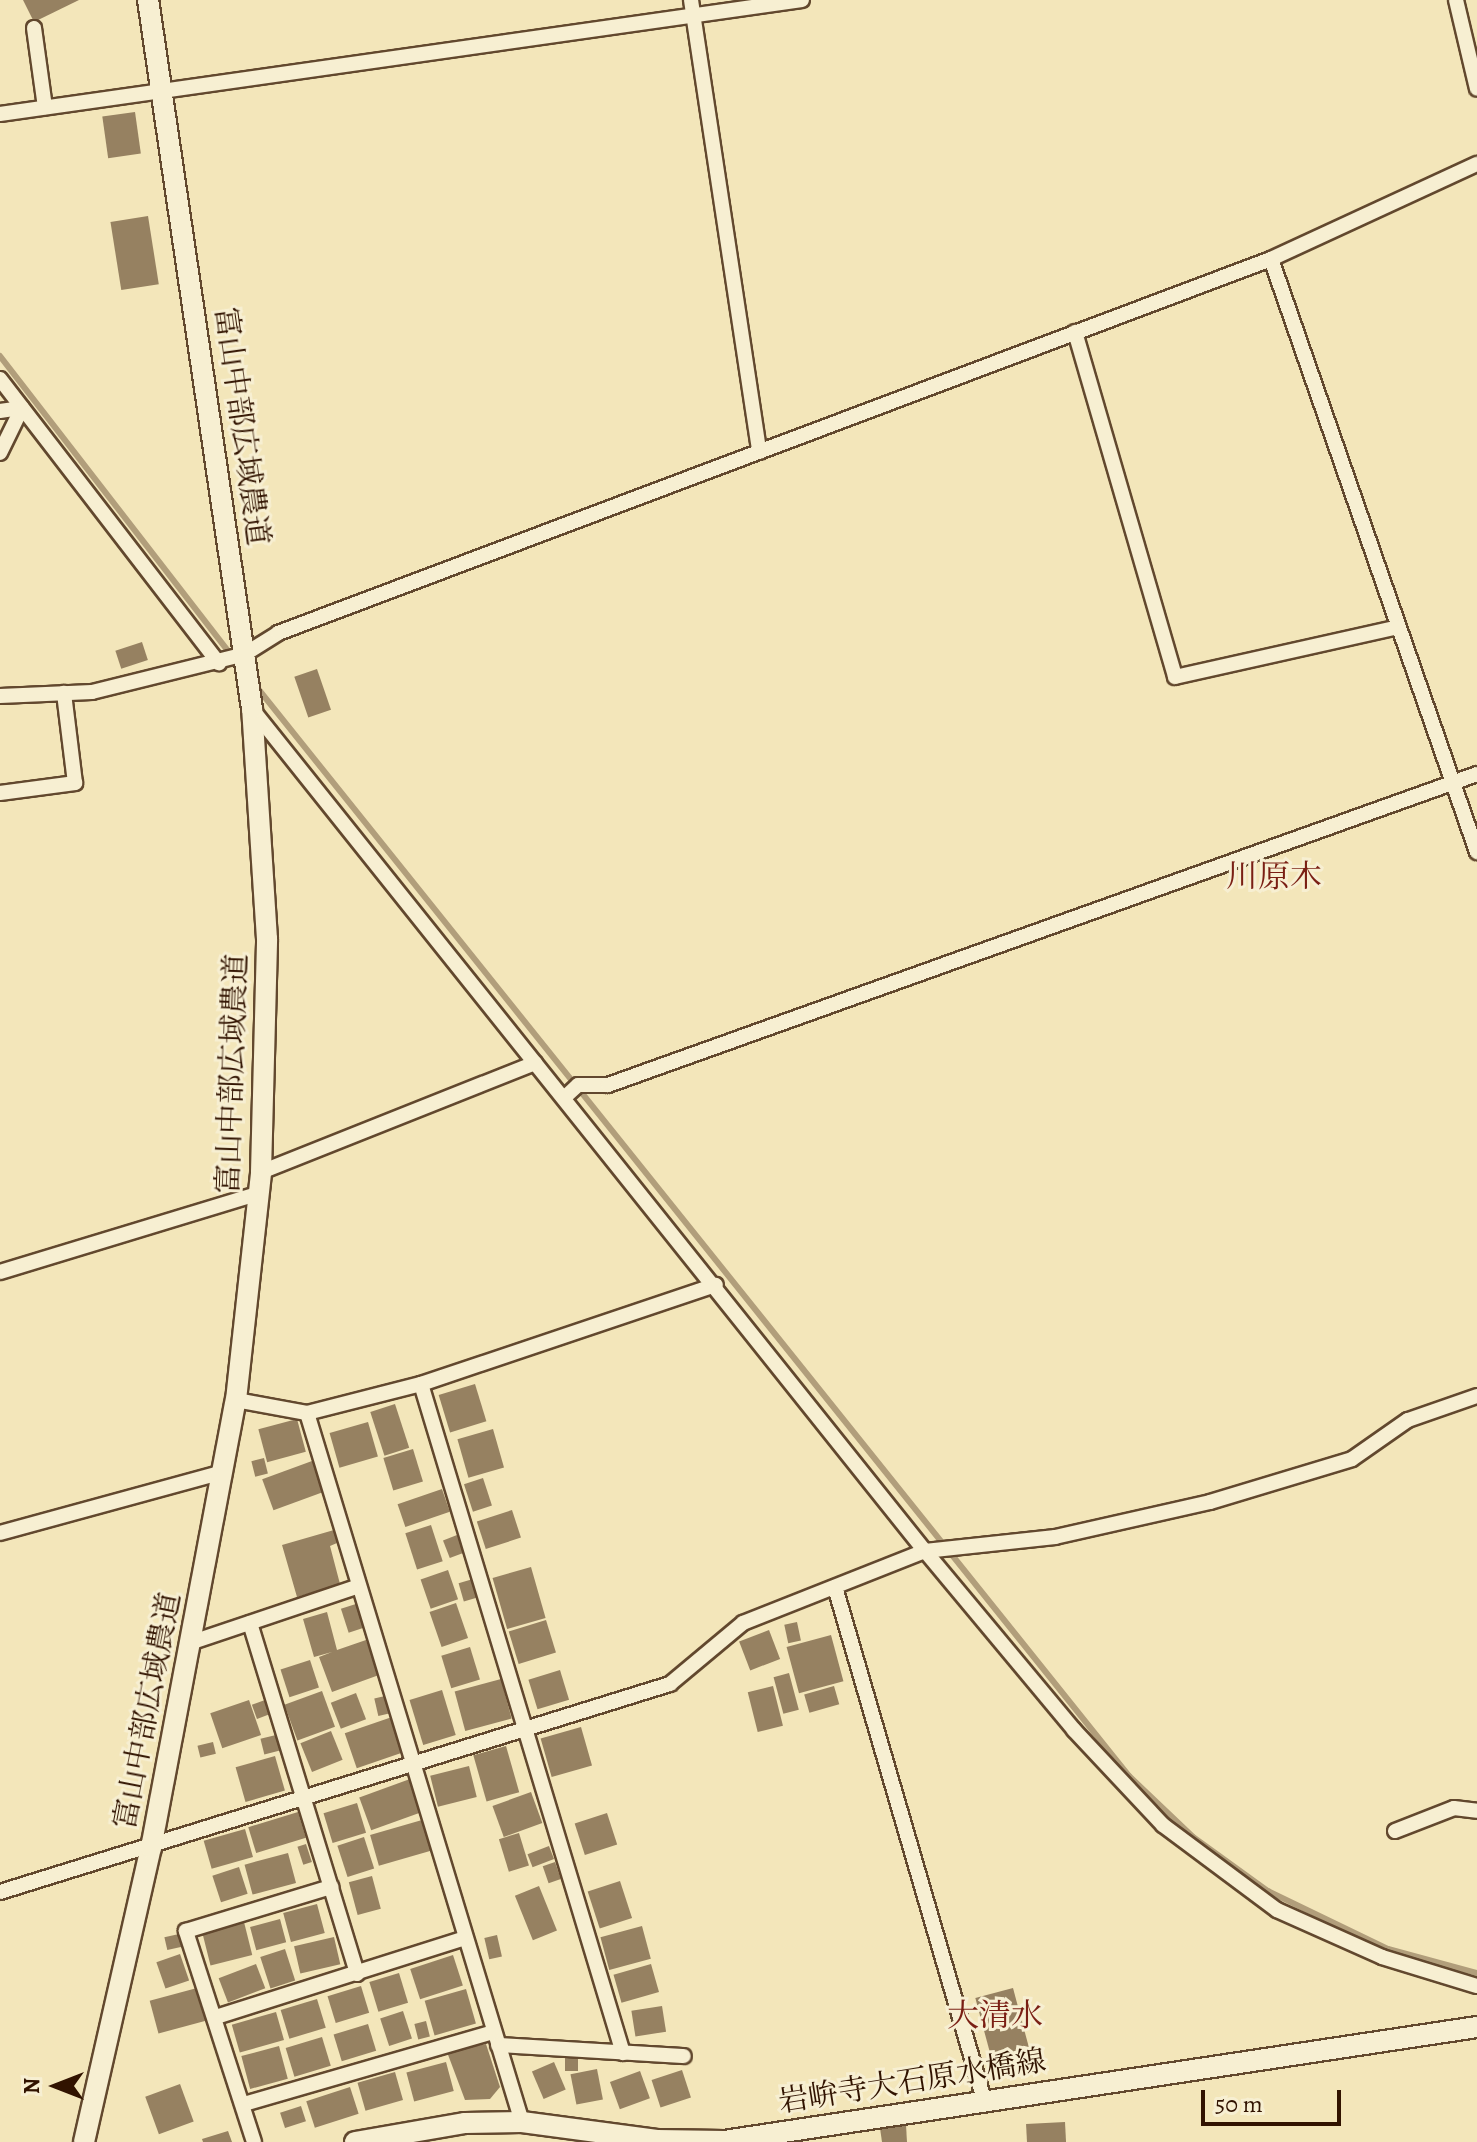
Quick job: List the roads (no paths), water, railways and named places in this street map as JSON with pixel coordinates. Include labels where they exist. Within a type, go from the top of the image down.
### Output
[{"type":"street","name":"富山中部広域農道","points":[[84,2142],[151,1848],[223,1472],[236,1400],[260,1183],[267,939],[252,709],[148,0]]},
{"type":"street","points":[[691,0],[759,452]]},
{"type":"street","points":[[0,114],[802,0]]},
{"type":"street","points":[[1456,0],[1477,89]]},
{"type":"street","points":[[34,28],[45,107]]},
{"type":"street","points":[[0,696],[64,693],[219,663],[245,654],[278,633],[1271,259],[1477,164]]},
{"type":"street","points":[[1271,259],[1477,852]]},
{"type":"street","points":[[1075,332],[1175,677],[1398,627]]},
{"type":"street","points":[[0,379],[219,663]]},
{"type":"street","points":[[0,411],[22,408]]},
{"type":"street","points":[[0,453],[22,408]]},
{"type":"street","points":[[0,793],[75,783],[64,693]]},
{"type":"street","points":[[252,709],[716,1285],[925,1551],[1074,1730],[1163,1825],[1277,1910],[1334,1937],[1477,1986]]},
{"type":"street","points":[[564,1098],[578,1085],[608,1085],[1477,774]]},
{"type":"street","points":[[0,1272],[260,1183],[535,1063]]},
{"type":"street","points":[[236,1400],[307,1413],[421,1384],[716,1285]]},
{"type":"street","points":[[421,1384],[623,2053]]},
{"type":"street","points":[[0,1892],[151,1848],[411,1761],[670,1684],[743,1623],[925,1551],[1055,1537],[1210,1502],[1352,1459],[1408,1420],[1477,1396]]},
{"type":"street","points":[[307,1413],[356,1587],[522,2122]]},
{"type":"street","points":[[0,1533],[223,1472]]},
{"type":"street","points":[[190,1643],[356,1587]]},
{"type":"street","points":[[835,1587],[984,2100]]},
{"type":"street","points":[[250,1623],[357,1974]]},
{"type":"street","points":[[1395,1831],[1454,1808],[1477,1811]]},
{"type":"street","points":[[254,2142],[186,1931],[331,1887]]},
{"type":"street","points":[[216,2017],[465,1938]]},
{"type":"street","name":"岩峅寺大石原水橋線","points":[[355,2142],[465,2123],[522,2122],[657,2140],[724,2141],[798,2135],[984,2100],[1477,2027]]},
{"type":"street","points":[[244,2104],[496,2038],[623,2053],[684,2056]]},
{"type":"waterway","points":[[0,356],[233,657]]},
{"type":"waterway","points":[[255,685],[1129,1776],[1193,1837],[1268,1891],[1388,1949],[1477,1973]]},
{"type":"district","name":"川原木","points":[[1274,876]]},
{"type":"district","name":"大清水","points":[[995,2015]]}]
